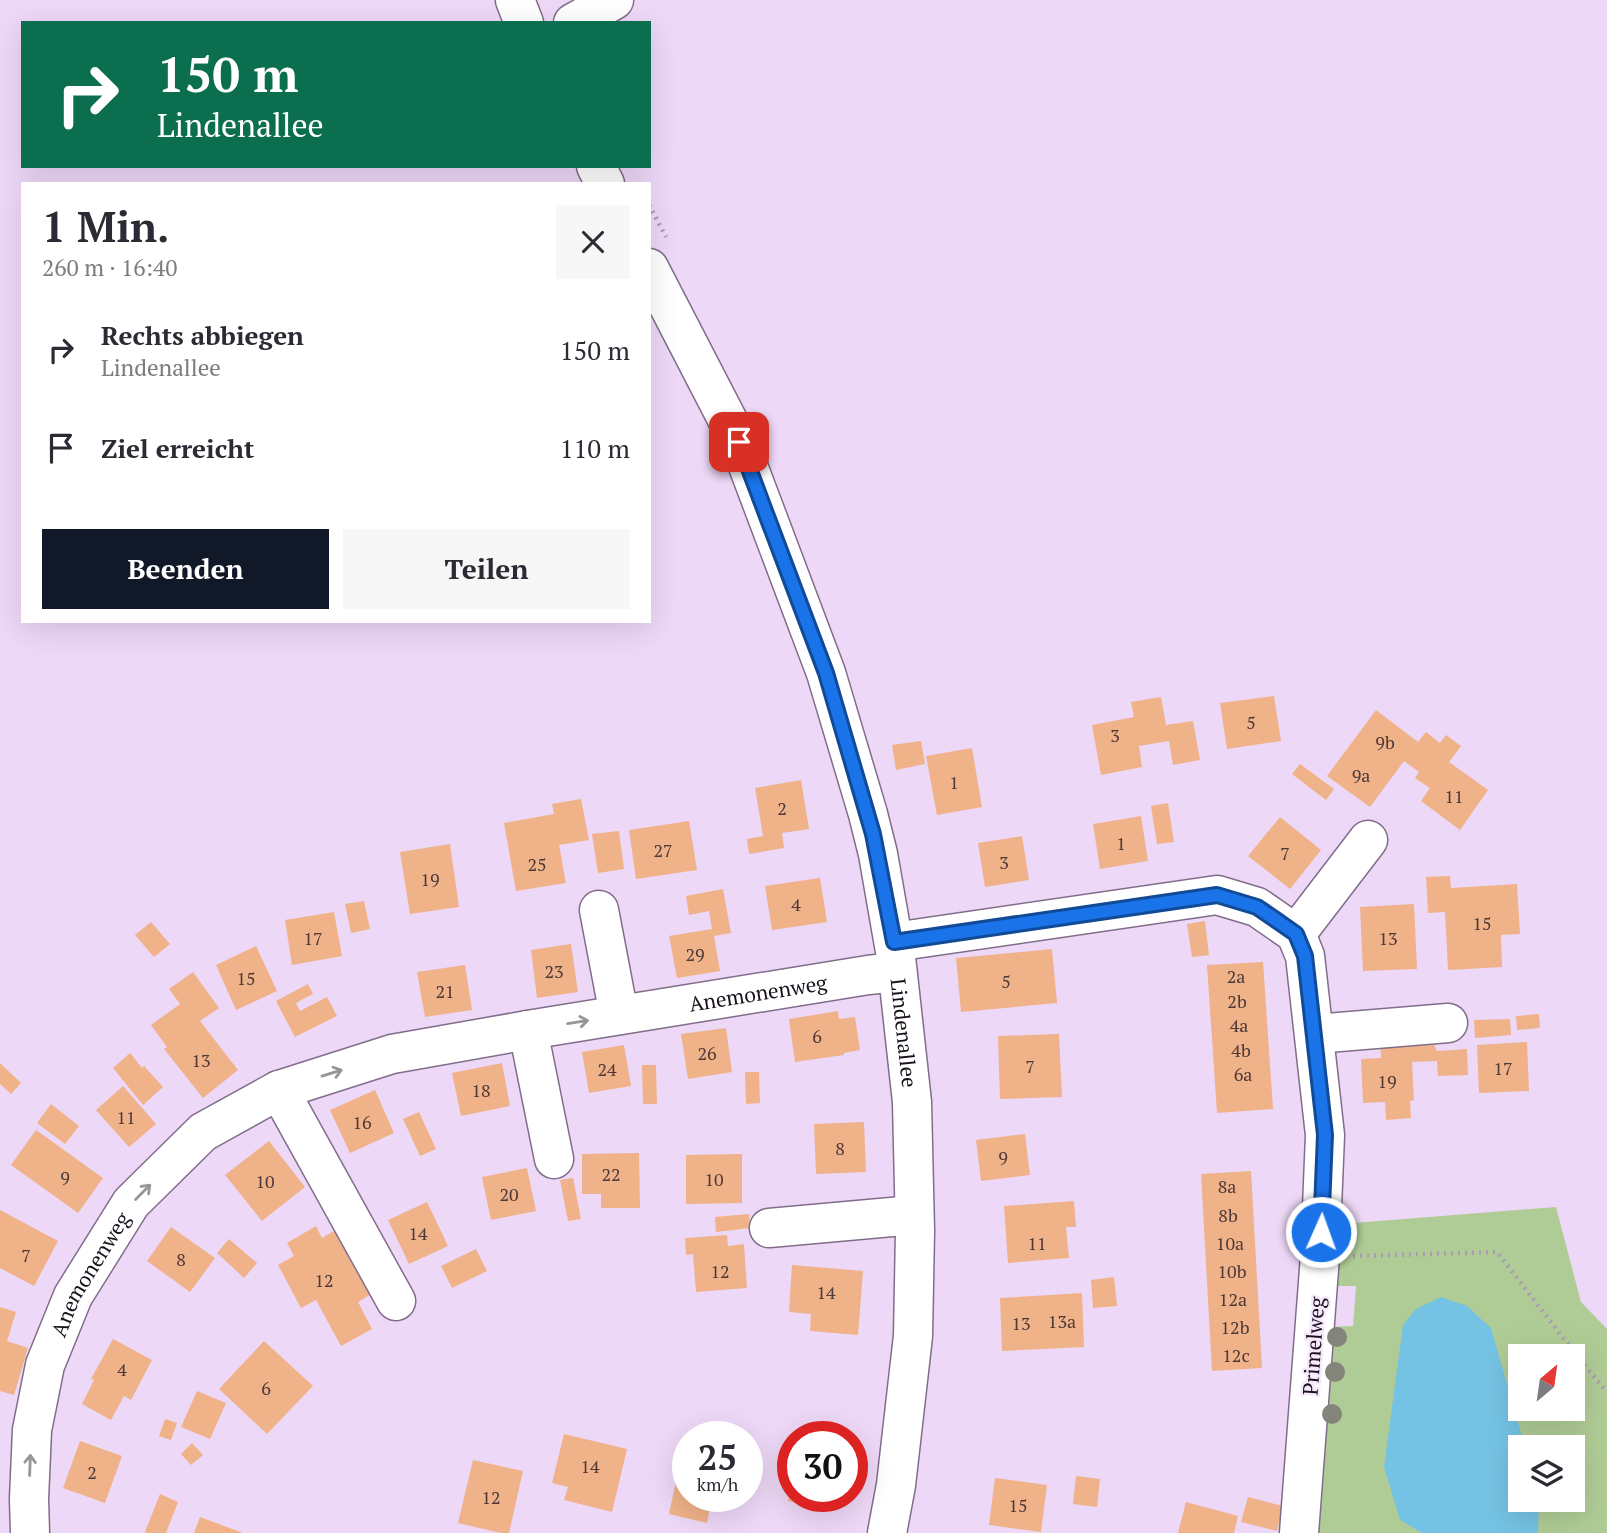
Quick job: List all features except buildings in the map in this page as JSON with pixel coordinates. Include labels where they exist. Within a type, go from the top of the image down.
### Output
[{"type":"street","points":[[515,0],[523,21]]},
{"type":"street","points":[[577,21],[614,0]]},
{"type":"street","name":"Lindenallee","points":[[651,272],[739,442],[826,673],[878,853],[896,957],[912,1102],[914,1214],[912,1336],[896,1485],[887,1533]]},
{"type":"street","points":[[896,957],[1217,895],[1257,907],[1296,934],[1368,840]]},
{"type":"street","points":[[599,910],[619,1015]]},
{"type":"street","name":"Primelweg","points":[[1296,934],[1305,956],[1325,1135],[1320,1256],[1299,1533]]},
{"type":"street","name":"Anemonenweg","points":[[30,1533],[32,1430],[45,1365],[73,1296],[131,1203],[203,1132],[279,1090],[392,1054],[868,975],[896,957]]},
{"type":"street","points":[[1315,1034],[1448,1023]]},
{"type":"street","points":[[527,1030],[554,1159]]},
{"type":"street","points":[[279,1090],[396,1301]]},
{"type":"street","points":[[769,1228],[914,1214]]},
{"type":"path","points":[[1320,1256],[1497,1252],[1607,1392]]},
{"type":"green space","points":[[1556,1207],[1581,1302],[1607,1329],[1607,1533],[1307,1533],[1328,1327],[1353,1326],[1356,1286],[1333,1286],[1341,1224]]},
{"type":"water","points":[[1441,1297],[1467,1306],[1491,1328],[1508,1388],[1508,1421],[1518,1421],[1522,1435],[1508,1435],[1508,1512],[1539,1512],[1538,1533],[1422,1533],[1400,1520],[1384,1467],[1403,1325],[1416,1309]]},
{"type":"route","points":[[739,442],[826,673],[878,853],[894,942],[1217,895],[1257,907],[1296,934],[1305,956],[1325,1135],[1321,1232]]}]
